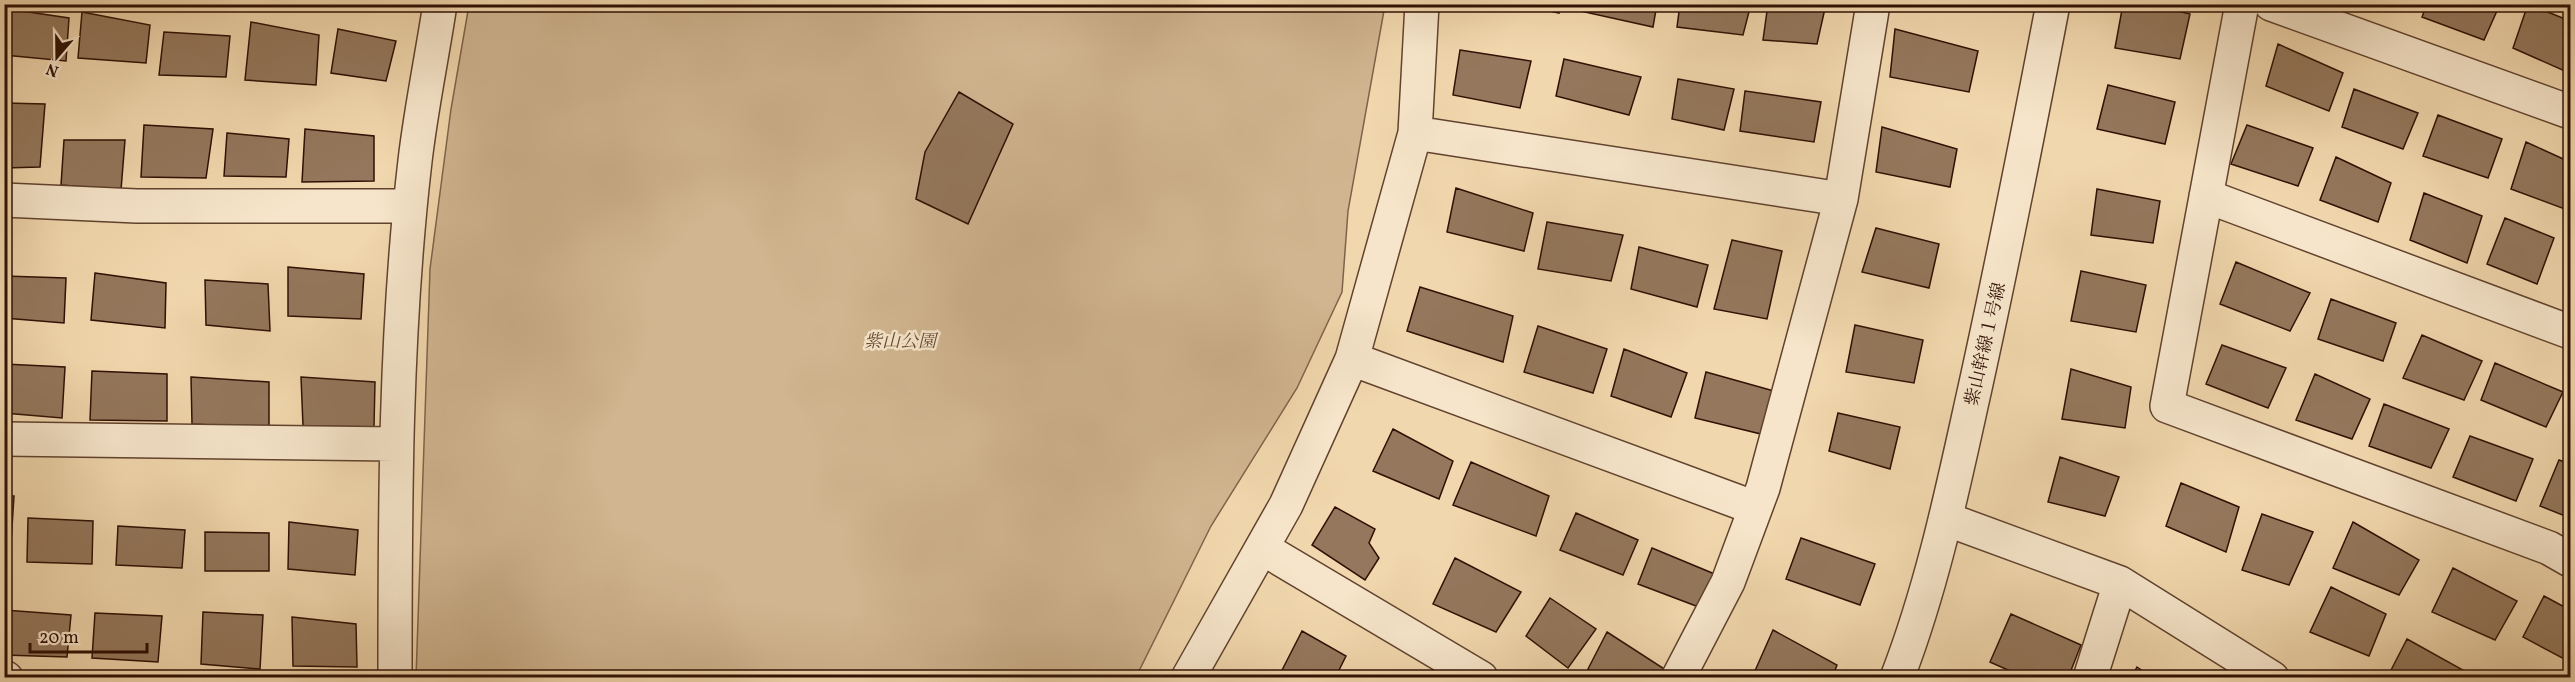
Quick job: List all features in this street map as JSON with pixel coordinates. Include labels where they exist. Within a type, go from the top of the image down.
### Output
[{"type":"street","points":[[395,678],[395,444],[410,206],[415,159],[440,4]]},
{"type":"street","points":[[1188,678],[1286,505],[1352,359],[1414,133],[1422,4]]},
{"type":"street","points":[[1678,678],[1728,582],[1763,488],[1841,199],[1874,4]]},
{"type":"street","name":"紫山幹線１号線","points":[[1897,678],[1913,635],[1946,519],[2005,256],[2053,4]]},
{"type":"street","points":[[2242,4],[2167,406],[2549,548],[2571,560]]},
{"type":"street","points":[[2271,4],[2571,112]]},
{"type":"street","points":[[1414,133],[1841,199]]},
{"type":"street","points":[[2206,196],[2571,332]]},
{"type":"street","points":[[4,200],[137,206],[410,206]]},
{"type":"street","points":[[1352,359],[1755,508]]},
{"type":"street","points":[[4,439],[395,444]]},
{"type":"street","points":[[1946,519],[2120,583],[2272,678]]},
{"type":"street","points":[[1262,548],[1481,678]]},
{"type":"street","points":[[2090,678],[2120,583]]},
{"type":"green space","name":"紫山公園","points":[[469,5],[1385,5],[1348,211],[1342,292],[1297,388],[1211,526],[1136,677],[416,678],[430,269],[451,109]]},
{"type":"building","points":[[1518,4],[1560,4],[1559,13]]},
{"type":"building","points":[[1580,4],[1657,4],[1653,27],[1580,11]]},
{"type":"building","points":[[1680,4],[1751,4],[1743,35],[1677,27]]},
{"type":"building","points":[[1768,4],[1826,4],[1817,44],[1763,40]]},
{"type":"building","points":[[2123,4],[2148,4],[2190,14],[2180,59],[2115,48]]},
{"type":"building","points":[[2427,4],[2500,4],[2484,40],[2422,17]]},
{"type":"building","points":[[2528,4],[2570,21],[2570,62],[2567,72],[2513,48]]},
{"type":"building","points":[[8,9],[69,18],[66,61],[4,55]]},
{"type":"building","points":[[82,12],[150,25],[146,63],[78,58]]},
{"type":"building","points":[[251,22],[319,35],[316,85],[245,80]]},
{"type":"building","points":[[338,29],[396,41],[386,81],[331,73]]},
{"type":"building","points":[[1895,29],[1978,51],[1969,92],[1890,77]]},
{"type":"building","points":[[164,32],[230,36],[226,77],[159,75]]},
{"type":"building","points":[[2278,44],[2343,73],[2329,111],[2266,86]]},
{"type":"building","points":[[1460,50],[1531,61],[1520,108],[1453,95]]},
{"type":"building","points":[[1564,59],[1641,77],[1629,115],[1556,96]]},
{"type":"building","points":[[1678,79],[1734,89],[1724,130],[1672,119]]},
{"type":"building","points":[[2108,85],[2175,102],[2165,144],[2097,129]]},
{"type":"building","points":[[2354,89],[2418,113],[2403,149],[2342,127]]},
{"type":"building","points":[[1745,91],[1821,102],[1814,142],[1740,131]]},
{"type":"building","points":[[959,92],[1013,124],[968,224],[916,199],[925,152]]},
{"type":"building","points":[[4,103],[45,104],[40,167],[4,168]]},
{"type":"building","points":[[2438,115],[2502,139],[2488,178],[2423,156]]},
{"type":"building","points":[[144,125],[213,129],[206,178],[141,177]]},
{"type":"building","points":[[2247,125],[2313,148],[2298,186],[2231,164]]},
{"type":"building","points":[[1882,127],[1957,149],[1950,187],[1876,172]]},
{"type":"building","points":[[305,129],[374,136],[374,181],[302,182]]},
{"type":"building","points":[[227,133],[289,139],[286,177],[224,176]]},
{"type":"building","points":[[64,140],[125,140],[121,190],[61,185]]},
{"type":"building","points":[[2526,142],[2570,162],[2570,211],[2511,189]]},
{"type":"building","points":[[2336,157],[2391,183],[2378,222],[2320,200]]},
{"type":"building","points":[[1456,188],[1533,213],[1524,251],[1447,232]]},
{"type":"building","points":[[2097,189],[2160,201],[2153,243],[2091,235]]},
{"type":"building","points":[[2424,193],[2482,216],[2467,263],[2410,240]]},
{"type":"building","points":[[2505,218],[2554,238],[2537,284],[2487,264]]},
{"type":"building","points":[[1547,222],[1623,235],[1611,281],[1538,269]]},
{"type":"building","points":[[1876,228],[1939,244],[1929,288],[1862,272]]},
{"type":"building","points":[[1732,240],[1782,251],[1767,319],[1714,309]]},
{"type":"building","points":[[1639,247],[1708,265],[1697,307],[1631,289]]},
{"type":"building","points":[[2236,262],[2310,293],[2290,331],[2220,304]]},
{"type":"building","points":[[288,267],[364,274],[361,319],[288,316]]},
{"type":"building","points":[[2081,271],[2146,285],[2136,332],[2071,321]]},
{"type":"building","points":[[95,273],[166,283],[165,328],[91,320]]},
{"type":"building","points":[[4,276],[66,278],[64,323],[4,318]]},
{"type":"building","points":[[205,280],[268,284],[270,331],[206,325]]},
{"type":"building","points":[[1420,287],[1513,316],[1503,362],[1407,331]]},
{"type":"building","points":[[2331,299],[2396,323],[2383,361],[2318,339]]},
{"type":"building","points":[[1855,325],[1923,340],[1914,383],[1846,372]]},
{"type":"building","points":[[1538,326],[1607,349],[1593,393],[1524,372]]},
{"type":"building","points":[[2422,335],[2482,361],[2464,400],[2403,378]]},
{"type":"building","points":[[2222,345],[2286,368],[2268,408],[2206,384]]},
{"type":"building","points":[[1624,349],[1687,373],[1671,417],[1611,396]]},
{"type":"building","points":[[2495,363],[2563,392],[2546,427],[2481,400]]},
{"type":"building","points":[[4,364],[65,367],[62,418],[4,413]]},
{"type":"building","points":[[2071,369],[2131,387],[2125,428],[2062,419]]},
{"type":"building","points":[[92,371],[167,374],[167,421],[90,420]]},
{"type":"building","points":[[1706,372],[1774,391],[1761,434],[1695,418]]},
{"type":"building","points":[[2315,374],[2370,399],[2352,439],[2296,420]]},
{"type":"building","points":[[191,377],[269,382],[269,428],[192,424]]},
{"type":"building","points":[[301,377],[375,382],[374,427],[303,426]]},
{"type":"building","points":[[2384,404],[2449,429],[2431,468],[2369,446]]},
{"type":"building","points":[[1838,413],[1900,427],[1890,469],[1829,451]]},
{"type":"building","points":[[1393,429],[1453,461],[1439,499],[1373,471]]},
{"type":"building","points":[[2470,436],[2533,459],[2516,501],[2453,477]]},
{"type":"building","points":[[2060,457],[2119,477],[2105,516],[2048,502]]},
{"type":"building","points":[[2559,460],[2570,464],[2570,518],[2540,506]]},
{"type":"building","points":[[1471,462],[1549,496],[1536,536],[1453,505]]},
{"type":"building","points":[[2181,483],[2239,507],[2226,552],[2166,526]]},
{"type":"building","points":[[4,496],[14,496],[10,559],[4,559]]},
{"type":"building","points":[[1335,507],[1375,529],[1369,543],[1379,558],[1365,580],[1312,545]]},
{"type":"building","points":[[1576,513],[1638,540],[1623,575],[1560,550]]},
{"type":"building","points":[[2262,514],[2313,532],[2289,585],[2242,570]]},
{"type":"building","points":[[28,518],[93,521],[92,564],[27,562]]},
{"type":"building","points":[[289,522],[358,530],[355,575],[288,569]]},
{"type":"building","points":[[2353,522],[2419,560],[2399,595],[2333,568]]},
{"type":"building","points":[[118,526],[185,530],[182,568],[116,565]]},
{"type":"building","points":[[205,532],[269,533],[269,571],[205,571]]},
{"type":"building","points":[[1801,538],[1875,564],[1860,605],[1786,579]]},
{"type":"building","points":[[1652,548],[1717,575],[1704,609],[1638,584]]},
{"type":"building","points":[[1455,558],[1521,592],[1496,632],[1433,604]]},
{"type":"building","points":[[2453,568],[2517,601],[2495,640],[2432,612]]},
{"type":"building","points":[[2331,587],[2386,614],[2369,656],[2310,632]]},
{"type":"building","points":[[2544,596],[2570,610],[2570,662],[2523,637]]},
{"type":"building","points":[[1550,598],[1596,629],[1568,668],[1526,636]]},
{"type":"building","points":[[4,610],[71,615],[67,657],[4,655]]},
{"type":"building","points":[[203,612],[263,615],[260,669],[201,664]]},
{"type":"building","points":[[95,613],[162,616],[158,662],[92,658]]},
{"type":"building","points":[[2011,614],[2081,645],[2068,678],[2026,678],[1990,662]]},
{"type":"building","points":[[292,617],[356,624],[357,667],[293,666]]},
{"type":"building","points":[[1773,630],[1837,665],[1832,678],[1766,678],[1754,673]]},
{"type":"building","points":[[1302,631],[1346,656],[1335,678],[1278,678]]},
{"type":"building","points":[[1607,632],[1669,672],[1666,678],[1601,678],[1588,669]]},
{"type":"building","points":[[2407,639],[2470,674],[2468,678],[2388,676]]},
{"type":"building","points":[[2137,667],[2153,678],[2131,678]]}]
